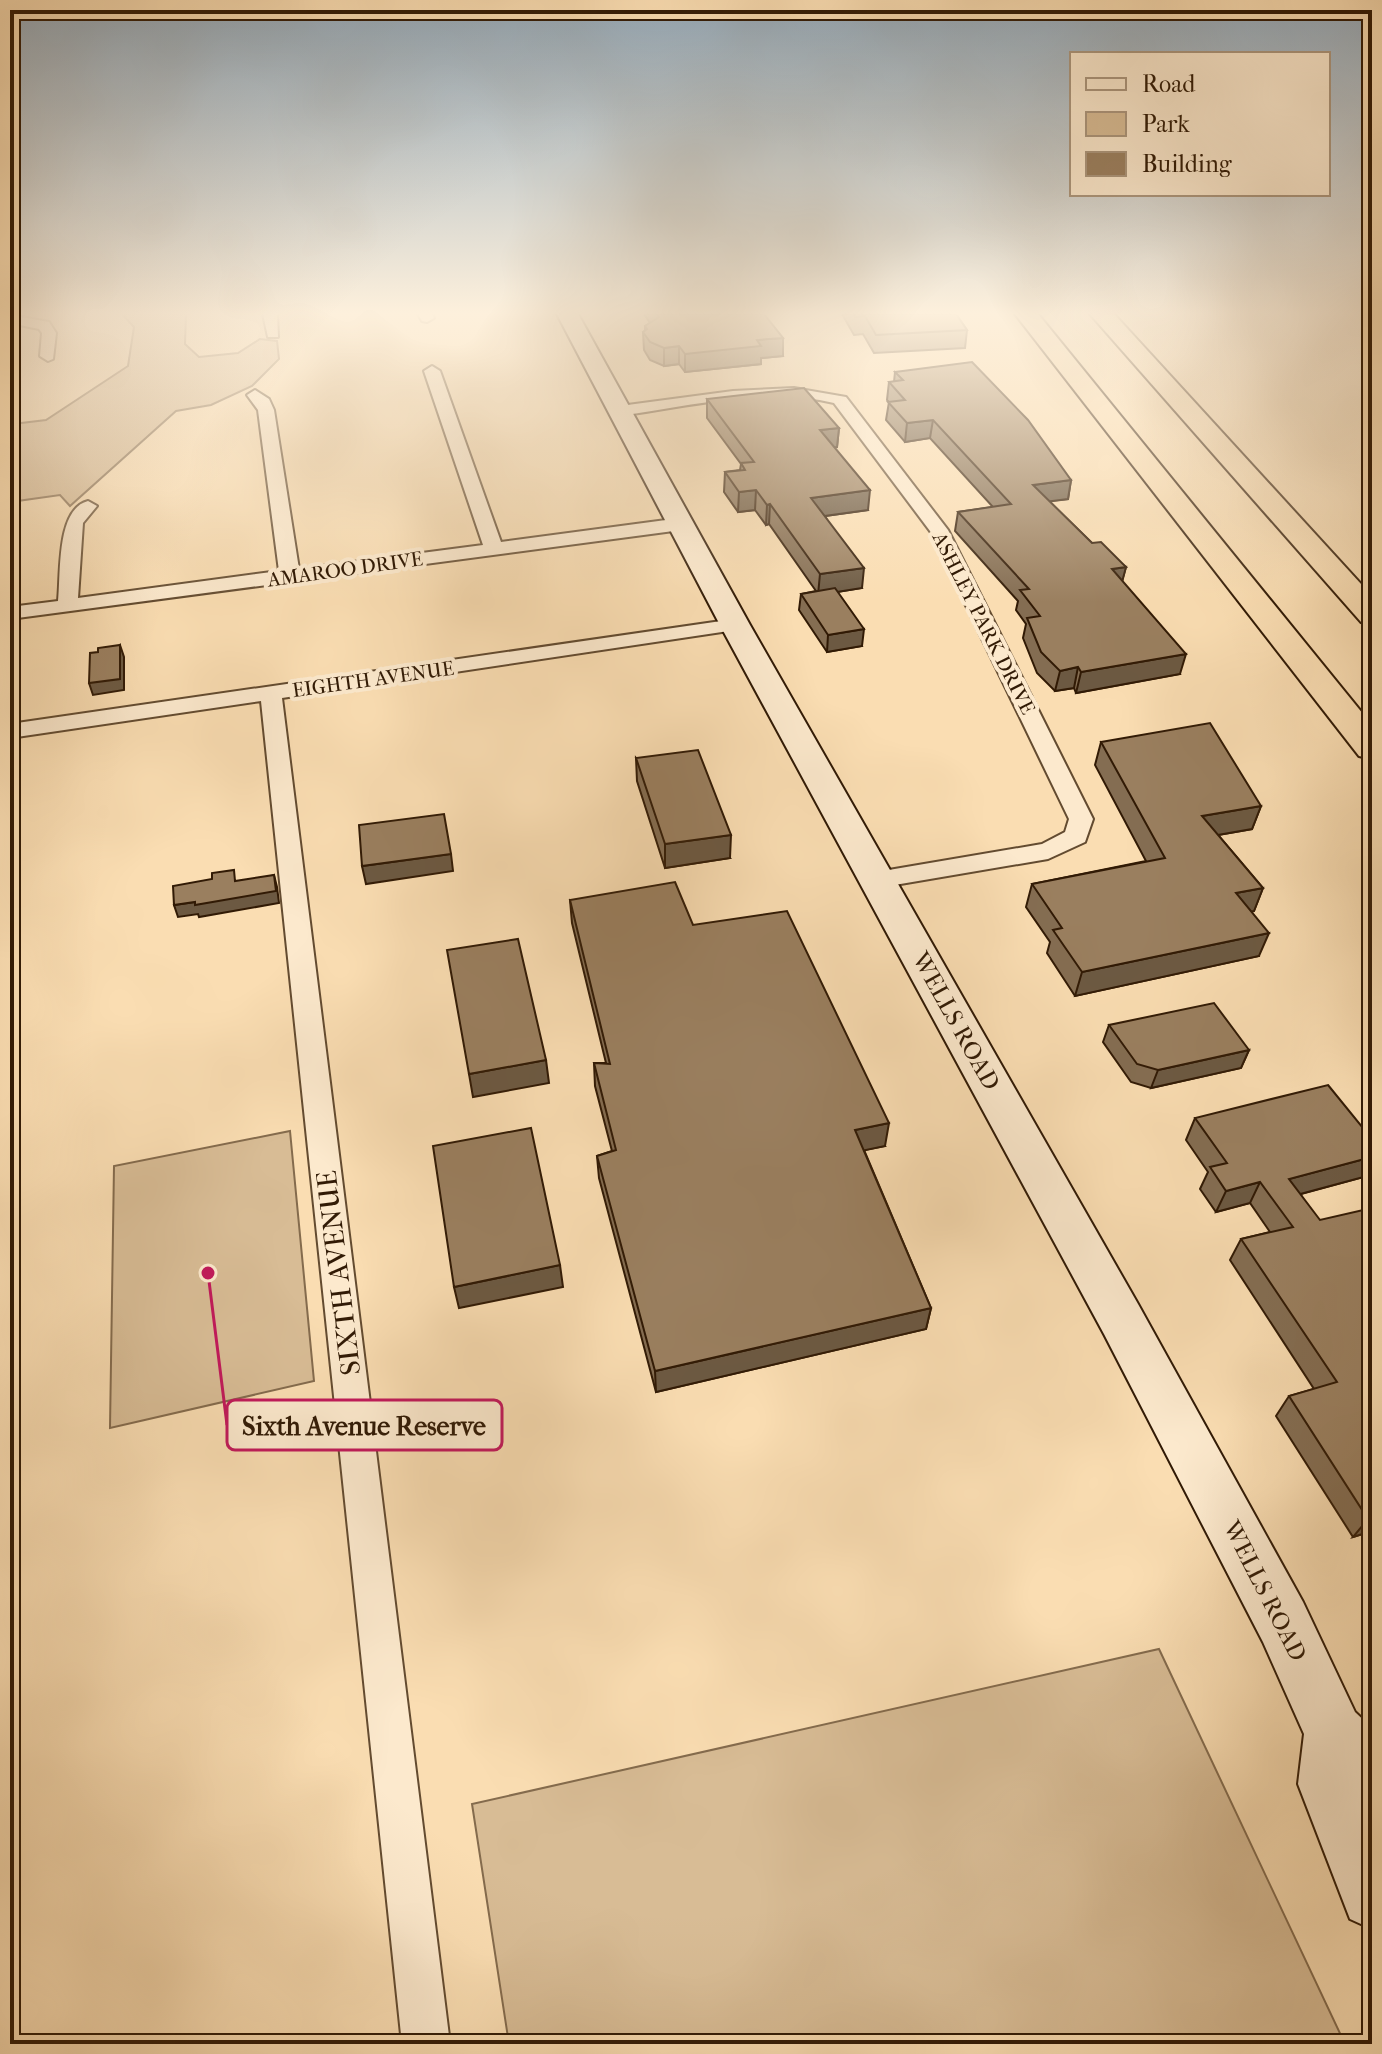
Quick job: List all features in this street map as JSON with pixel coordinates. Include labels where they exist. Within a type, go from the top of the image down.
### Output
[{"type":"highway","points":[[1103,410],[1372,748]]},
{"type":"highway","points":[[1187,410],[1372,613]]},
{"type":"highway","points":[[1262,609],[1372,785]]},
{"type":"main road","name":"WELLS ROAD","points":[[620,411],[735,625],[1091,1264],[1353,1751],[1328,1784],[1372,1897]]},
{"type":"street","points":[[266,410],[290,577]]},
{"type":"street","points":[[446,410],[494,549]]},
{"type":"street","name":"ASHLEY PARK DRIVE","points":[[620,411],[630,410]]},
{"type":"street","name":"ASHLEY PARK DRIVE","points":[[848,410],[939,530],[1081,819],[1076,836],[1048,851],[877,880]]},
{"type":"street","points":[[68,605],[74,522],[88,506]]},
{"type":"street","name":"AMAROO DRIVE","points":[[10,613],[681,524]]},
{"type":"street","name":"EIGHTH AVENUE","points":[[10,731],[735,625]]},
{"type":"street","name":"SIXTH AVENUE","points":[[271,693],[426,2044]]},
{"type":"green space","points":[[61,410],[183,410],[176,411],[70,506],[60,495],[10,502],[10,427],[46,420]]},
{"type":"green space","points":[[290,1131],[314,1381],[110,1428],[114,1166]]},
{"type":"green space","points":[[1159,1649],[1345,2044],[509,2044],[472,1804]]},
{"type":"building","points":[[715,410],[823,410],[839,428],[820,430],[870,490],[811,498],[864,568],[820,574],[770,504],[767,505],[756,490],[739,492],[725,472],[745,470],[741,463],[754,462]]},
{"type":"building","points":[[895,410],[1018,410],[1071,480],[1033,485],[1092,543],[1101,542],[1126,567],[1112,569],[1186,654],[1081,672],[1078,667],[1060,671],[1041,652],[1027,618],[1040,616],[1020,590],[1029,589],[958,512],[1011,504],[933,420],[907,423]]},
{"type":"building","points":[[835,588],[864,629],[828,635],[801,594]]},
{"type":"building","points":[[120,645],[120,679],[89,683],[90,653],[98,652],[98,648]]},
{"type":"building","points":[[1210,723],[1261,806],[1202,816],[1263,888],[1236,893],[1269,933],[1082,972],[1053,930],[1062,928],[1032,884],[1165,858],[1101,742]]},
{"type":"building","points":[[698,750],[731,835],[665,844],[636,758]]},
{"type":"building","points":[[444,814],[451,854],[362,866],[359,825]]},
{"type":"building","points":[[234,870],[235,881],[274,875],[276,891],[195,905],[195,902],[174,905],[173,886],[212,879],[212,873]]},
{"type":"building","points":[[675,882],[693,925],[787,911],[889,1123],[855,1130],[931,1308],[655,1371],[597,1156],[616,1150],[594,1063],[610,1064],[570,900]]},
{"type":"building","points":[[518,939],[546,1060],[469,1074],[447,950]]},
{"type":"building","points":[[1214,1003],[1249,1050],[1158,1070],[1137,1064],[1109,1025]]},
{"type":"building","points":[[1328,1085],[1372,1139],[1372,1157],[1289,1179],[1320,1220],[1372,1208],[1372,1518],[1368,1519],[1289,1396],[1337,1382],[1241,1239],[1293,1227],[1260,1182],[1226,1191],[1210,1167],[1227,1163],[1195,1118]]},
{"type":"building","points":[[531,1128],[560,1265],[454,1287],[433,1146]]},
{"type":"place","name":"Sixth Avenue Reserve","points":[[208,1273]]}]
